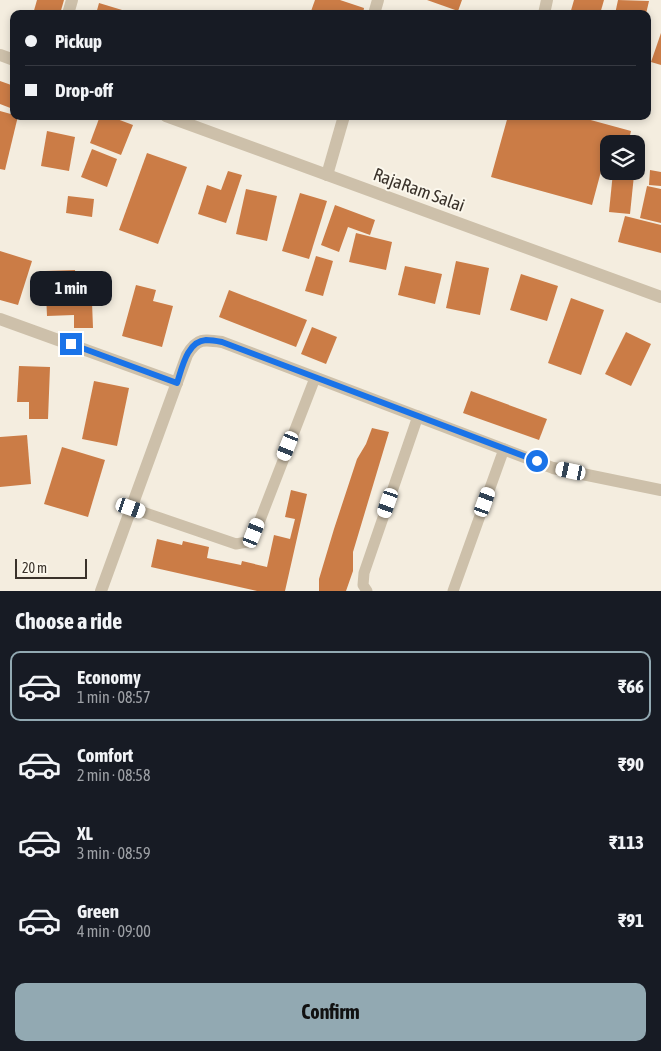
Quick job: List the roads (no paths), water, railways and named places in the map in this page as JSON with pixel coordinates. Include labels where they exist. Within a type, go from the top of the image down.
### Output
[{"type":"street","name":"RajaRam Salai","points":[[177,120],[661,297]]},
{"type":"street","points":[[327,175],[343,120]]},
{"type":"street","points":[[0,319],[177,383]]},
{"type":"street","points":[[101,591],[187,355],[193,344],[205,340],[222,342],[553,468],[661,490]]},
{"type":"lane","points":[[131,508],[236,544],[247,542],[254,533],[315,378]]},
{"type":"lane","points":[[367,591],[363,585],[364,573],[418,416]]},
{"type":"lane","points":[[453,591],[504,449]]}]
